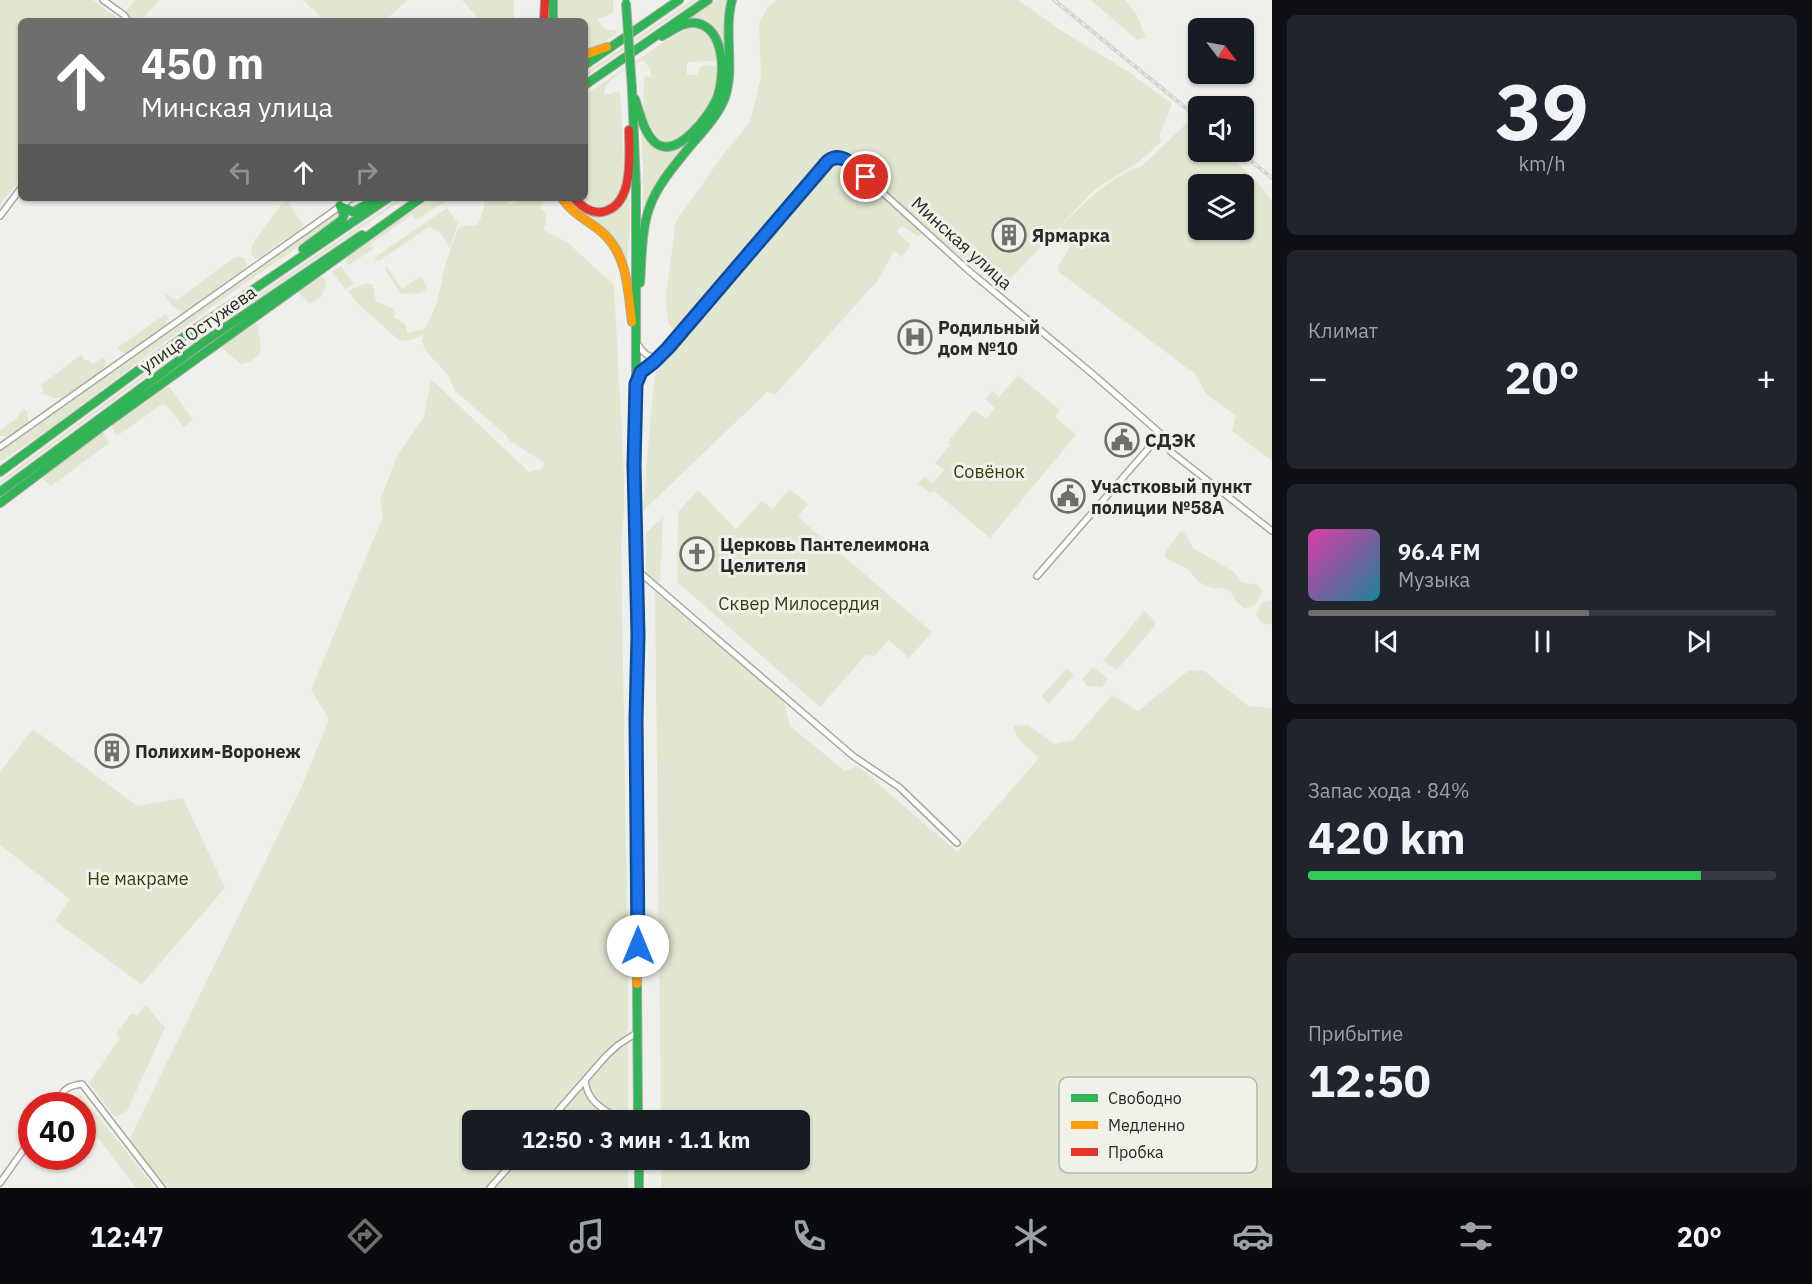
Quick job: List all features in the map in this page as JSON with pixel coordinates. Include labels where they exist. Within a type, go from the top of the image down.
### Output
[{"type":"street","points":[[104,0],[126,18]]},
{"type":"street","points":[[544,18],[545,0]]},
{"type":"street","points":[[553,0],[553,18]]},
{"type":"street","points":[[588,62],[674,0]]},
{"type":"street","points":[[648,20],[679,0]]},
{"type":"street","points":[[588,83],[708,0]]},
{"type":"street","points":[[638,1110],[636,719],[638,635],[634,434],[636,326],[645,228],[652,201],[667,176],[720,108],[726,92],[729,75],[727,37],[732,0]]},
{"type":"street","points":[[626,1],[636,186],[636,326]]},
{"type":"street","points":[[632,89],[644,130],[655,142],[663,146],[671,146],[686,139],[705,117],[718,95],[722,69],[720,53],[717,38],[707,27],[701,24],[687,24],[645,44]]},
{"type":"street","points":[[588,54],[614,44]]},
{"type":"street","points":[[588,88],[614,66]]},
{"type":"street","points":[[577,201],[591,212],[598,213],[612,208],[624,196],[627,181],[632,89]]},
{"type":"street","name":"Минская улица","points":[[636,384],[641,372],[654,362],[828,161],[840,157],[849,162],[992,291],[1161,434],[1171,452],[1272,531]]},
{"type":"street","points":[[0,216],[18,192]]},
{"type":"street","points":[[0,447],[348,201]]},
{"type":"street","points":[[340,206],[353,212],[373,201]]},
{"type":"street","name":"улица Остужева","points":[[0,472],[185,336],[384,201]]},
{"type":"street","name":"улица Остужева","points":[[0,492],[213,336],[415,201]]},
{"type":"street","points":[[0,502],[215,344],[333,263],[416,201]]},
{"type":"street","points":[[564,201],[570,210],[605,235],[619,254],[624,271],[635,341],[647,356],[660,355]]},
{"type":"street","points":[[185,336],[260,278],[340,222],[344,215],[340,206]]},
{"type":"street","points":[[1037,576],[1161,434]]},
{"type":"street","points":[[635,569],[846,750],[899,787],[957,843]]},
{"type":"street","points":[[559,1110],[612,1050],[638,1032]]},
{"type":"street","points":[[585,1080],[586,1091],[590,1098],[607,1110]]},
{"type":"street","points":[[63,1092],[71,1085],[82,1084],[88,1092]]},
{"type":"street","points":[[96,1102],[162,1188]]},
{"type":"street","points":[[0,1183],[18,1158]]},
{"type":"street","points":[[490,1188],[506,1170]]},
{"type":"street","points":[[639,1170],[639,1188]]},
{"type":"green space","points":[[0,0],[93,0],[118,18],[18,18],[18,181],[0,205]]},
{"type":"green space","points":[[135,0],[160,0],[143,18],[120,18]]},
{"type":"green space","points":[[303,0],[408,0],[387,18],[322,18]]},
{"type":"green space","points":[[462,0],[514,0],[514,18],[478,18]]},
{"type":"green space","points":[[557,0],[613,0],[613,13],[598,19],[605,29],[616,29],[617,33],[588,51],[588,18],[556,18]]},
{"type":"green space","points":[[692,0],[697,0],[588,75],[588,71]]},
{"type":"green space","points":[[716,0],[730,0],[727,77],[721,100],[715,108],[722,46],[720,39],[713,28],[704,22],[685,21]]},
{"type":"green space","points":[[777,0],[1018,0],[1059,29],[1129,72],[1172,104],[1159,136],[1161,142],[1136,164],[1095,189],[1001,289],[927,229],[849,160],[839,154],[819,164],[824,168],[837,162],[849,165],[925,231],[918,237],[902,226],[897,232],[911,245],[902,257],[894,251],[878,280],[775,395],[767,392],[643,511],[656,371],[682,339],[668,323],[666,294],[676,221],[723,155],[750,122],[761,77],[759,23],[767,8]]},
{"type":"green space","points":[[1091,0],[1125,0],[1137,15],[1146,38],[1137,40]]},
{"type":"green space","points":[[689,27],[702,29],[711,35],[716,45],[718,58],[715,61],[687,62],[687,75],[698,75],[702,66],[717,67],[717,88],[713,99],[703,116],[686,134],[668,144],[659,142],[652,134],[645,116],[644,79],[645,76],[652,77],[646,63],[641,61],[612,79],[604,95],[620,91],[625,183],[618,198],[612,204],[606,208],[593,209],[582,201],[588,201],[588,93]]},
{"type":"green space","points":[[715,108],[678,157],[643,220],[641,130],[650,142],[676,148]]},
{"type":"green space","points":[[1188,122],[1188,162],[1237,162],[1249,174],[1188,174],[1188,240],[1254,240],[1254,179],[1272,201],[1272,461],[1232,431],[1236,416],[1206,394],[1195,374],[1060,273],[1058,267],[1074,239],[1060,227],[1108,184],[1142,166]]},
{"type":"green space","points":[[629,190],[630,226],[627,270],[620,249],[568,201],[574,201],[587,213],[599,216],[625,200]]},
{"type":"green space","points":[[287,201],[304,225],[271,248],[260,259],[255,258],[251,253],[252,245],[282,203]]},
{"type":"green space","points":[[396,201],[401,201],[161,365],[0,484],[0,481],[185,344]]},
{"type":"green space","points":[[446,201],[416,220],[412,215],[370,244],[373,249],[351,264],[346,264],[347,257],[421,205]]},
{"type":"green space","points":[[483,201],[507,201],[510,205],[516,201],[545,201],[540,208],[547,215],[544,230],[568,243],[614,285],[624,474],[621,545],[628,962],[628,1110],[462,1110],[462,1170],[628,1170],[628,1188],[167,1188],[129,1140],[301,788],[329,719],[311,690],[383,516],[380,501],[397,456],[424,417],[431,379],[529,472],[541,469],[545,463],[510,441],[455,391],[448,375],[425,350],[422,342],[423,335],[411,340],[400,341],[359,305],[348,291],[367,283],[373,285],[376,302],[392,308],[396,314],[394,317],[406,325],[407,333],[424,329],[435,306],[445,266],[458,229],[462,226],[478,225],[484,208]]},
{"type":"green space","points":[[447,208],[458,224],[450,248],[440,232],[429,227],[379,261],[375,259],[375,257]]},
{"type":"green space","points":[[340,213],[341,216],[221,300],[47,431],[0,462],[0,452],[335,214]]},
{"type":"green space","points":[[235,257],[246,259],[247,267],[186,311],[182,312],[172,306],[164,293],[177,300]]},
{"type":"green space","points":[[341,266],[354,284],[346,290],[332,272]]},
{"type":"green space","points":[[387,267],[402,289],[421,276],[427,287],[422,293],[401,294],[384,268]]},
{"type":"green space","points":[[319,277],[324,278],[326,286],[321,297],[309,304],[300,294],[300,290]]},
{"type":"green space","points":[[167,313],[168,319],[165,326],[126,354],[117,348]]},
{"type":"green space","points":[[251,322],[258,324],[261,351],[252,360],[241,364],[221,347]]},
{"type":"green space","points":[[82,354],[84,360],[89,360],[93,364],[104,357],[106,364],[102,371],[63,398],[53,398],[41,393],[44,388],[40,386]]},
{"type":"green space","name":"Совёнок","points":[[1018,375],[1060,410],[1055,417],[1076,435],[990,538],[934,491],[931,494],[918,484],[924,476],[933,483],[944,470],[935,463],[950,445],[947,443],[974,410],[986,419],[995,408],[985,399],[992,391],[999,397]]},
{"type":"green space","points":[[163,385],[170,388],[193,420],[184,427],[166,405],[162,404],[117,436],[111,422]]},
{"type":"green space","points":[[23,408],[28,412],[28,423],[7,437],[0,436],[0,430],[17,418]]},
{"type":"green space","points":[[103,431],[109,443],[51,486],[41,477],[42,473]]},
{"type":"green space","name":"Сквер Милосердия","points":[[790,489],[808,504],[798,517],[932,632],[909,658],[889,640],[875,656],[866,655],[820,707],[677,582],[678,512],[698,490],[736,529],[762,501],[772,509]]},
{"type":"green space","points":[[663,517],[660,581],[657,582],[646,572],[646,533]]},
{"type":"green space","points":[[1180,532],[1188,538],[1193,548],[1234,572],[1241,582],[1258,585],[1262,591],[1256,603],[1244,608],[1235,600],[1231,591],[1212,588],[1199,582],[1186,568],[1165,558],[1165,553]]},
{"type":"green space","points":[[655,589],[784,702],[790,726],[845,771],[858,766],[957,852],[1039,758],[1017,738],[1014,726],[1028,725],[1054,744],[1073,740],[1112,695],[1138,711],[1188,671],[1203,670],[1248,706],[1272,708],[1272,1188],[661,1188],[661,1170],[810,1170],[810,1110],[661,1110]]},
{"type":"green space","points":[[1272,601],[1272,625],[1260,621],[1256,613],[1263,602]]},
{"type":"green space","points":[[1144,611],[1155,621],[1155,626],[1117,670],[1103,661]]},
{"type":"green space","points":[[1093,667],[1108,679],[1102,687],[1087,686],[1082,679]]},
{"type":"green space","points":[[1067,668],[1074,675],[1049,704],[1042,696]]},
{"type":"green space","name":"Не макраме","points":[[33,729],[137,806],[183,798],[225,888],[141,984],[55,921],[70,899],[0,845],[0,772]]},
{"type":"green space","points":[[146,1005],[165,1028],[127,1111],[115,1117],[89,1083],[120,1038],[116,1034],[132,1013],[137,1016]]},
{"type":"green space","points":[[96,1114],[155,1188],[136,1188],[96,1135]]},
{"type":"railway","points":[[1054,0],[1188,110]]},
{"type":"railway","points":[[1252,162],[1272,178]]},
{"type":"traffic: fast","points":[[553,0],[553,18]]},
{"type":"traffic: fast","points":[[588,63],[679,0]]},
{"type":"traffic: fast","points":[[588,83],[708,0]]},
{"type":"traffic: fast","points":[[640,283],[643,234],[653,199],[669,173],[710,122],[724,100],[729,76],[729,25],[732,0]]},
{"type":"traffic: fast","points":[[626,3],[632,89]]},
{"type":"traffic: fast","points":[[635,99],[649,135],[657,144],[665,147],[674,145],[692,133],[708,114],[717,98],[722,66],[718,43],[713,34],[706,27],[692,23],[662,36]]},
{"type":"traffic: fast","points":[[632,89],[636,186],[634,465],[638,635],[636,710]]},
{"type":"traffic: fast","points":[[340,206],[353,212],[373,201]]},
{"type":"traffic: fast","points":[[0,472],[185,336],[384,201]]},
{"type":"traffic: fast","points":[[0,503],[104,425],[417,201]]},
{"type":"traffic: fast","points":[[303,249],[342,220],[344,215],[340,206]]},
{"type":"traffic: fast","points":[[0,492],[204,342],[362,235]]},
{"type":"traffic: fast","points":[[637,984],[638,1110]]},
{"type":"traffic: fast","points":[[639,1170],[639,1188]]},
{"type":"traffic: slow","points":[[588,54],[607,47]]},
{"type":"traffic: slow","points":[[564,201],[576,213],[599,229],[618,253],[626,275],[632,322]]},
{"type":"traffic: slow","points":[[636,710],[637,984]]},
{"type":"traffic: jam","points":[[544,18],[545,0]]},
{"type":"traffic: jam","points":[[577,201],[586,209],[602,212],[613,208],[620,200],[628,178],[629,130]]},
{"type":"place","name":"Ярмарка","points":[[1009,235]]},
{"type":"place","name":"Родильный дом №10","points":[[915,337]]},
{"type":"place","name":"СДЭК","points":[[1122,440]]},
{"type":"place","name":"Участковый пункт полиции №58А","points":[[1068,496]]},
{"type":"place","name":"Церковь Пантелеимона Целителя","points":[[697,554]]},
{"type":"place","name":"Полихим-Воронеж","points":[[112,751]]},
{"type":"route","points":[[638,946],[636,719],[638,635],[634,465],[636,384],[641,372],[668,348],[828,161],[837,157],[843,158],[866,177]]}]
